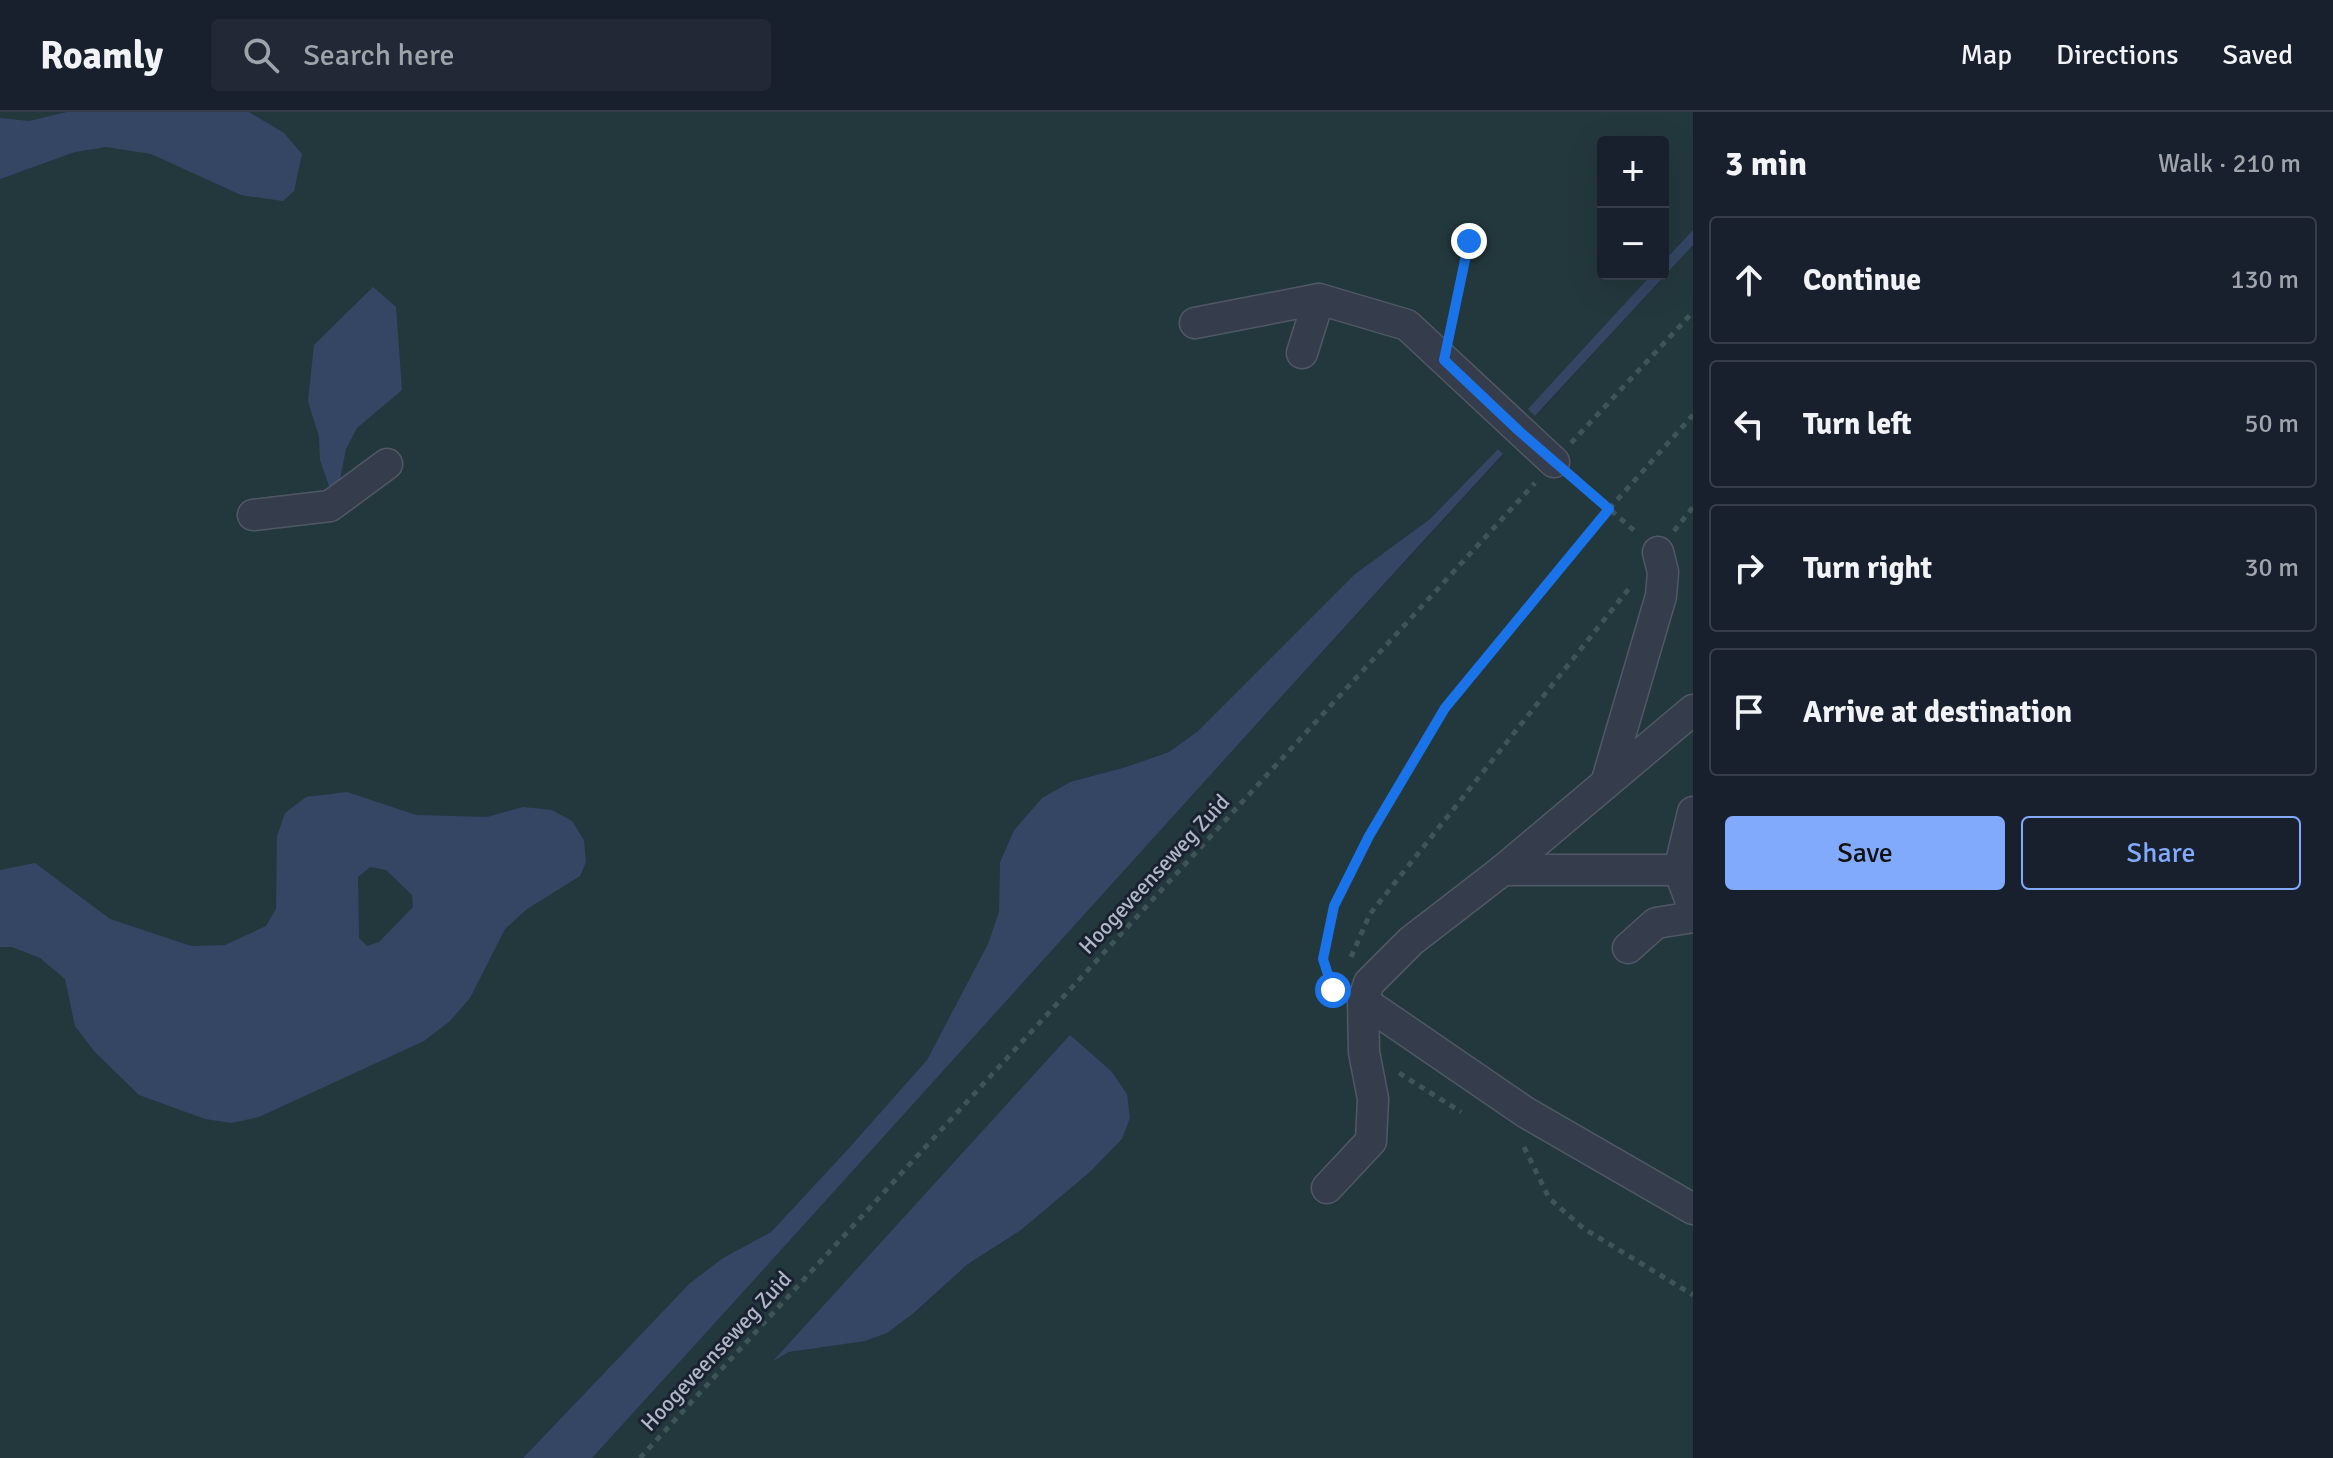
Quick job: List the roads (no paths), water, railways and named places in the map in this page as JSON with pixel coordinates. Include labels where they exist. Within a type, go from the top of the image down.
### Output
[{"type":"lane","points":[[1302,353],[1319,299]]},
{"type":"lane","points":[[1195,323],[1319,299],[1407,325],[1554,462]]},
{"type":"lane","points":[[253,515],[311,500],[330,506],[387,464]]},
{"type":"lane","points":[[1607,780],[1661,596],[1663,572],[1658,552]]},
{"type":"lane","points":[[1327,1188],[1371,1141],[1373,1099],[1364,1052],[1365,1003],[1411,941],[1503,870],[1693,710]]},
{"type":"lane","points":[[1693,812],[1679,870],[1693,907]]},
{"type":"lane","points":[[1503,870],[1679,870]]},
{"type":"lane","points":[[1628,948],[1656,923],[1693,917]]},
{"type":"lane","points":[[1365,1003],[1525,1112],[1693,1209]]},
{"type":"water","points":[[67,112],[249,112],[284,133],[302,154],[294,191],[283,201],[241,195],[151,154],[106,147],[75,152],[0,179],[0,118],[29,121]]},
{"type":"water","points":[[1693,230],[1693,245],[1669,271],[1669,256]]},
{"type":"water","points":[[1646,280],[1661,280],[1535,416],[1528,409]]},
{"type":"water","points":[[373,287],[396,307],[402,390],[357,428],[346,449],[340,479],[330,489],[320,460],[319,437],[308,401],[314,345]]},
{"type":"water","points":[[1498,449],[1503,454],[592,1458],[523,1458],[690,1283],[723,1258],[771,1232],[927,1060],[988,944],[999,912],[1000,862],[1014,830],[1042,798],[1070,782],[1169,752],[1198,731],[1355,574],[1430,519]]},
{"type":"water","points":[[347,792],[416,815],[487,817],[523,807],[552,810],[572,821],[584,840],[586,862],[580,876],[527,909],[505,929],[470,998],[450,1021],[424,1041],[259,1117],[231,1123],[205,1119],[139,1095],[94,1051],[75,1026],[65,979],[40,958],[12,947],[0,947],[0,870],[35,863],[110,919],[191,946],[225,945],[266,926],[276,909],[277,836],[285,813],[306,797]],"holes":[[[370,867],[386,870],[412,895],[413,907],[379,942],[367,946],[359,938],[358,877]]]},
{"type":"water","points":[[1070,1035],[1111,1071],[1127,1094],[1130,1118],[1122,1139],[1090,1172],[1021,1230],[968,1264],[887,1333],[865,1341],[789,1352],[773,1361]]}]
